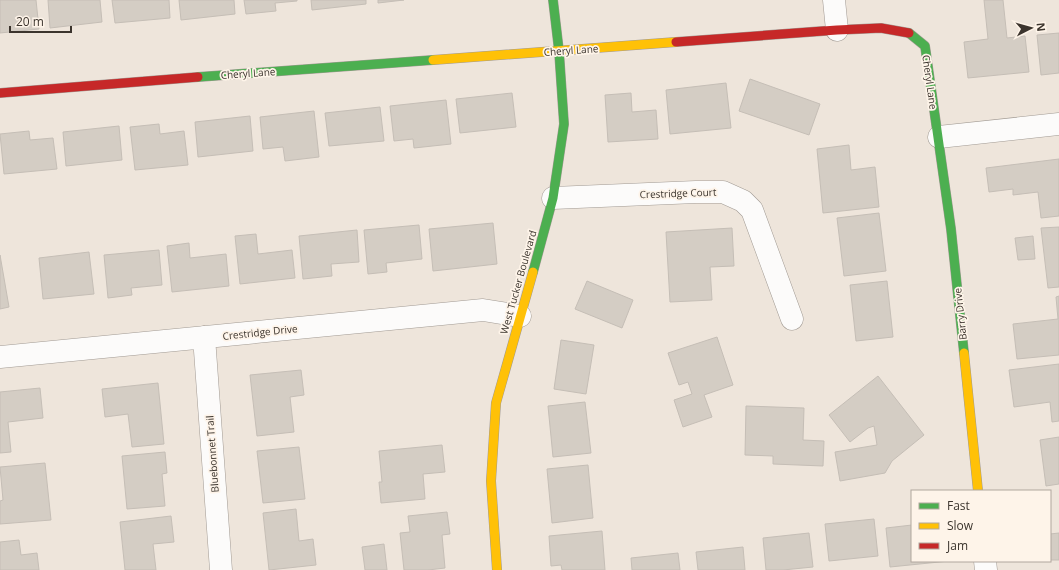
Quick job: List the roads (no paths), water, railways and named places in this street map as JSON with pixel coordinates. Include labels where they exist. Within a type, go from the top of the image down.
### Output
[{"type":"street","name":"West Tucker Boulevard","points":[[497,570],[491,481],[496,403],[553,198],[564,124],[559,51],[553,0]]},
{"type":"street","points":[[834,0],[836,30]]},
{"type":"street","name":"Cheryl Lane","points":[[0,93],[165,79],[880,28],[910,33],[925,46],[939,137]]},
{"type":"street","points":[[939,137],[1059,124]]},
{"type":"street","name":"Barry Drive","points":[[939,137],[951,229],[978,490]]},
{"type":"street","name":"Crestridge Court","points":[[553,198],[723,192],[743,201],[752,210],[792,319]]},
{"type":"street","name":"Crestridge Drive","points":[[0,357],[483,310],[520,316]]},
{"type":"street","name":"Bluebonnet Trail","points":[[204,337],[221,570]]}]
